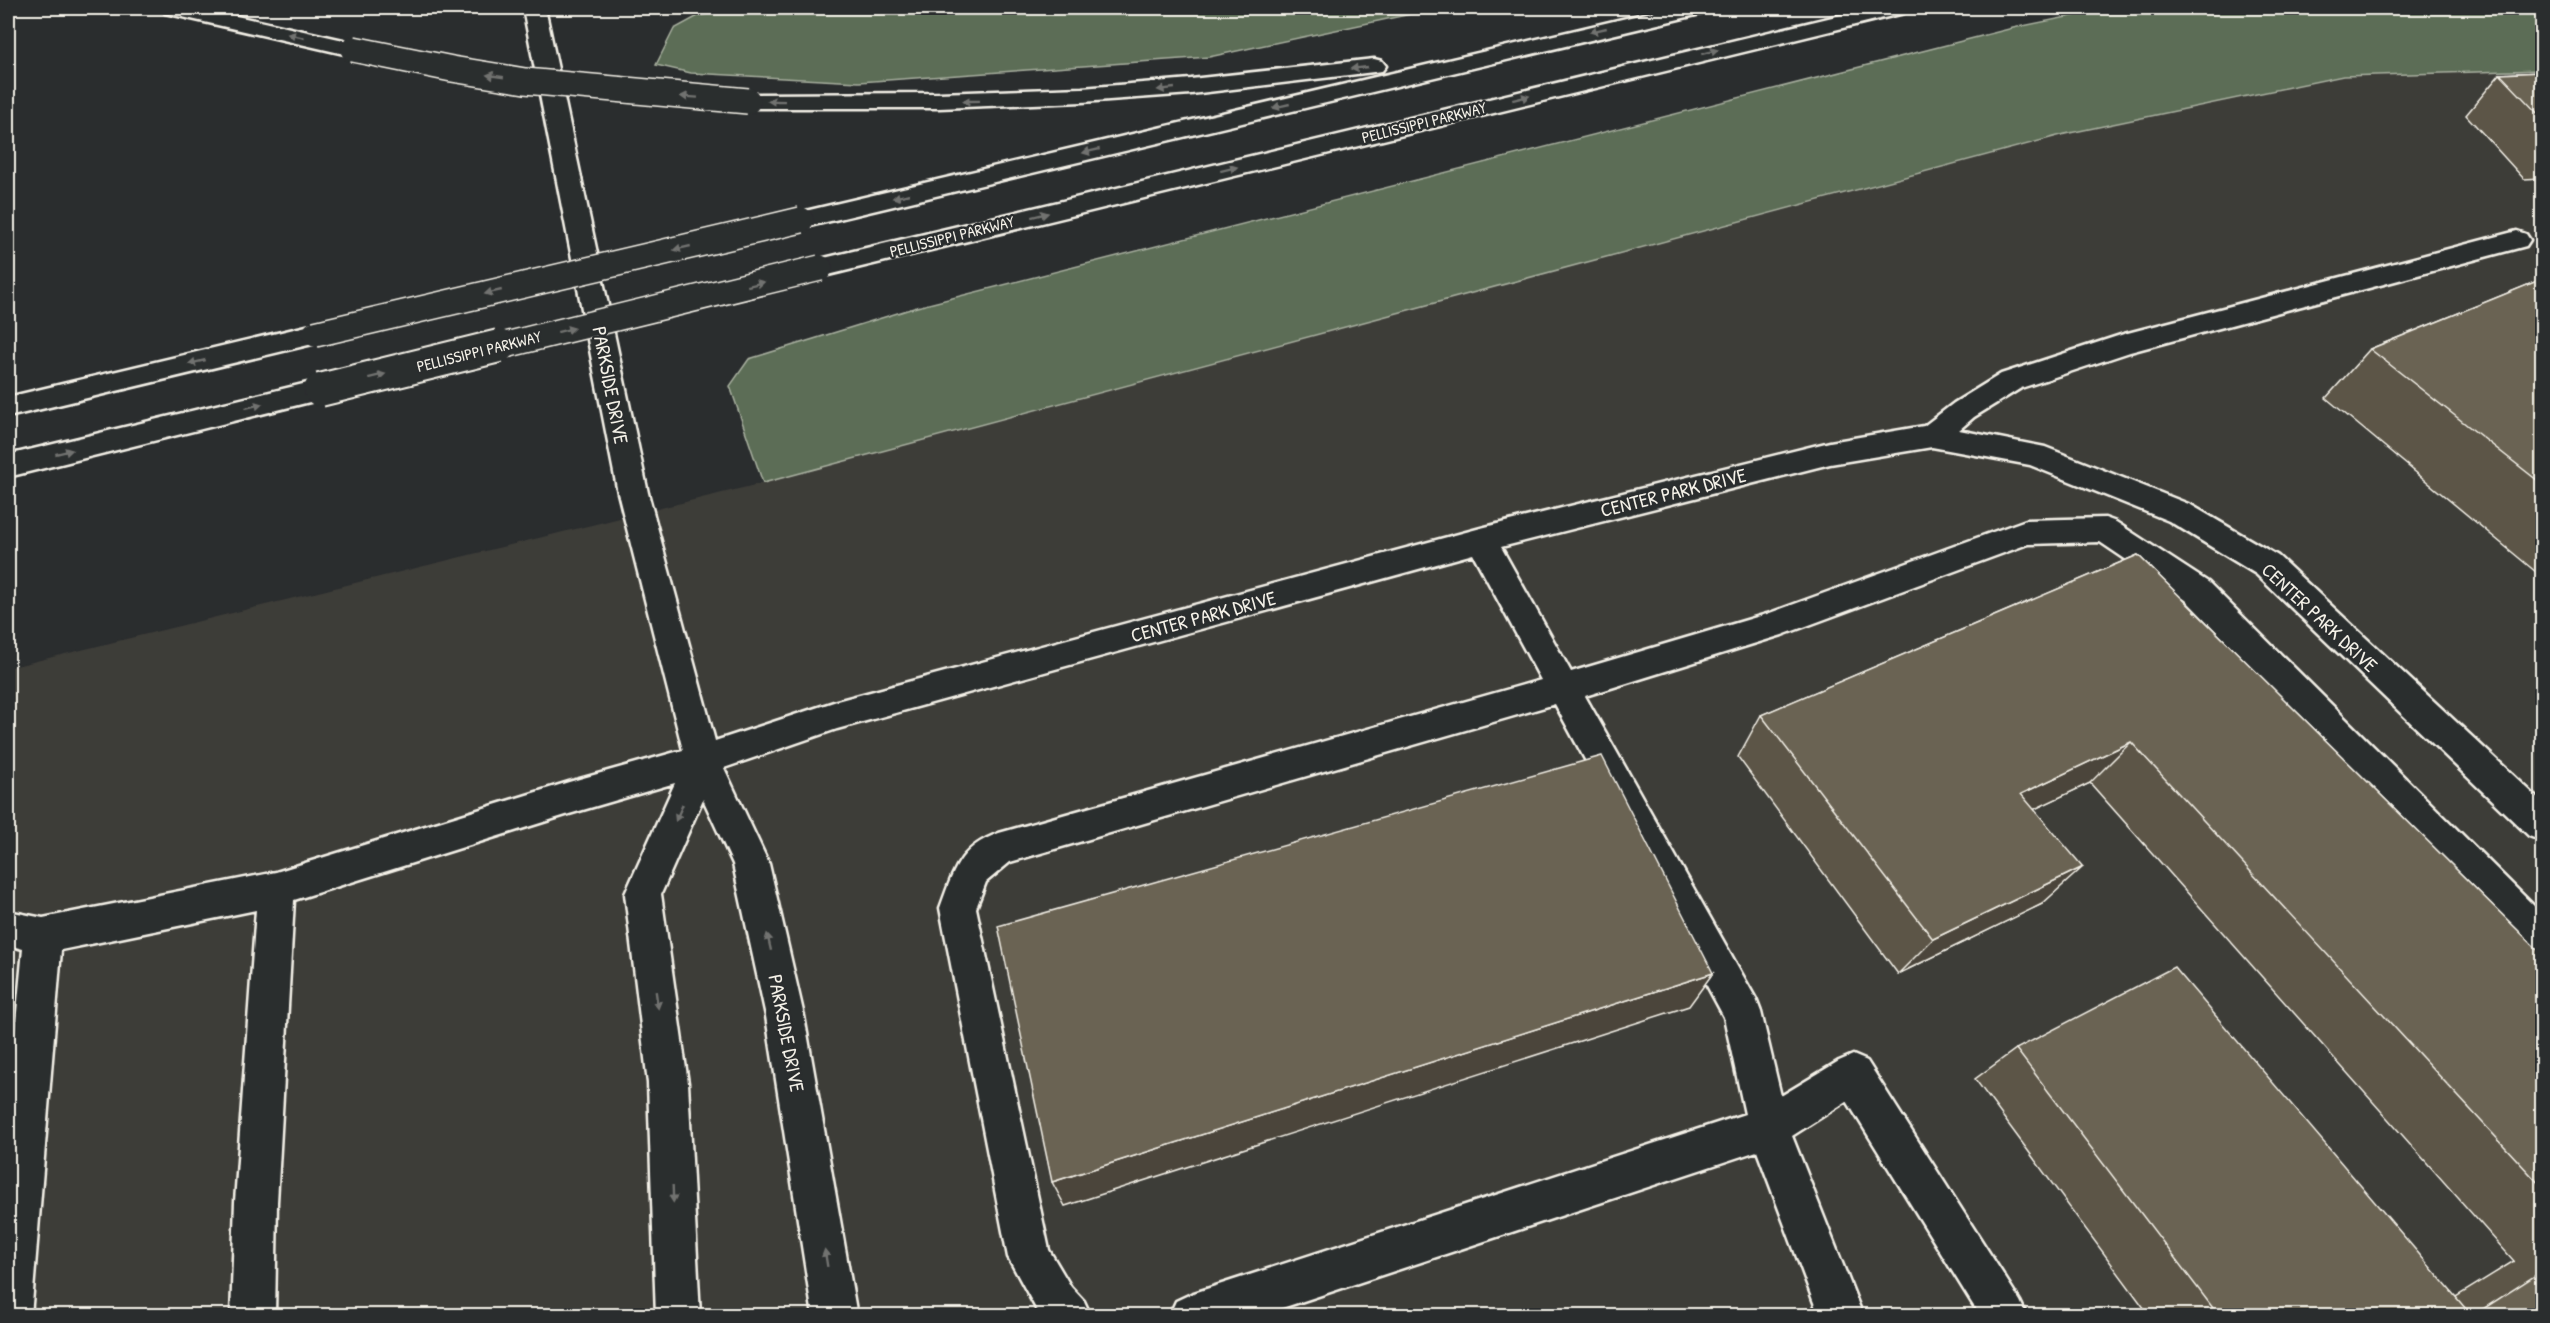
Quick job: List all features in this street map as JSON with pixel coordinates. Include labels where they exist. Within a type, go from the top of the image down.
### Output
[{"type":"main road","points":[[173,8],[453,69],[530,81],[637,93],[748,101],[879,103],[1025,99],[1156,90],[1501,53]]},
{"type":"main road","name":"PARKSIDE DRIVE","points":[[534,8],[633,493],[703,760],[751,864],[785,1016],[835,1316]]},
{"type":"main road","points":[[8,407],[1696,8]]},
{"type":"main road","name":"PELLISSIPPI PARKWAY","points":[[8,466],[1895,8]]},
{"type":"main road","points":[[1932,436],[1964,410],[2012,381],[2056,366],[2124,344],[2517,240]]},
{"type":"main road","name":"CENTER PARK DRIVE","points":[[25,932],[276,889],[569,798],[703,760],[837,715],[1481,540],[1830,453],[1932,436],[2035,455],[2180,513],[2267,565],[2542,825]]},
{"type":"main road","points":[[1069,1316],[1056,1302],[1029,1257],[958,908],[972,871],[999,849],[1563,688],[1771,626],[2026,532],[2105,530],[2197,591],[2517,915],[2542,937]]},
{"type":"main road","points":[[1481,540],[1742,1012],[1768,1127],[1841,1316]]},
{"type":"main road","points":[[678,1316],[668,1083],[643,894],[703,760]]},
{"type":"main road","points":[[253,1316],[256,1202],[276,889]]},
{"type":"main road","points":[[9,1316],[25,932]]},
{"type":"main road","points":[[1191,1316],[1768,1127],[1852,1075],[2005,1316]]},
{"type":"shaded area","points":[[2542,70],[2542,1315],[8,1315],[8,668],[763,483],[2065,134],[2343,76]]},
{"type":"green space","points":[[739,8],[1439,8],[1209,57],[859,82],[691,73],[656,65],[674,29],[698,16]]},
{"type":"green space","points":[[2112,8],[2542,8],[2542,70],[2343,76],[2065,134],[763,483],[730,386],[749,359],[917,307],[2013,28]]},
{"type":"building","points":[[2542,72],[2542,118],[2500,74]]},
{"type":"building","points":[[2542,279],[2542,484],[2370,349]]},
{"type":"building","points":[[2138,555],[2542,954],[2542,1187],[2131,742],[2021,794],[2083,867],[1933,939],[1761,715]]},
{"type":"building","points":[[1602,756],[1713,973],[1052,1182],[998,926]]},
{"type":"building","points":[[2174,967],[2472,1316],[2219,1316],[2016,1049]]},
{"type":"building","points":[[2542,1271],[2542,1316],[2472,1316]]}]
